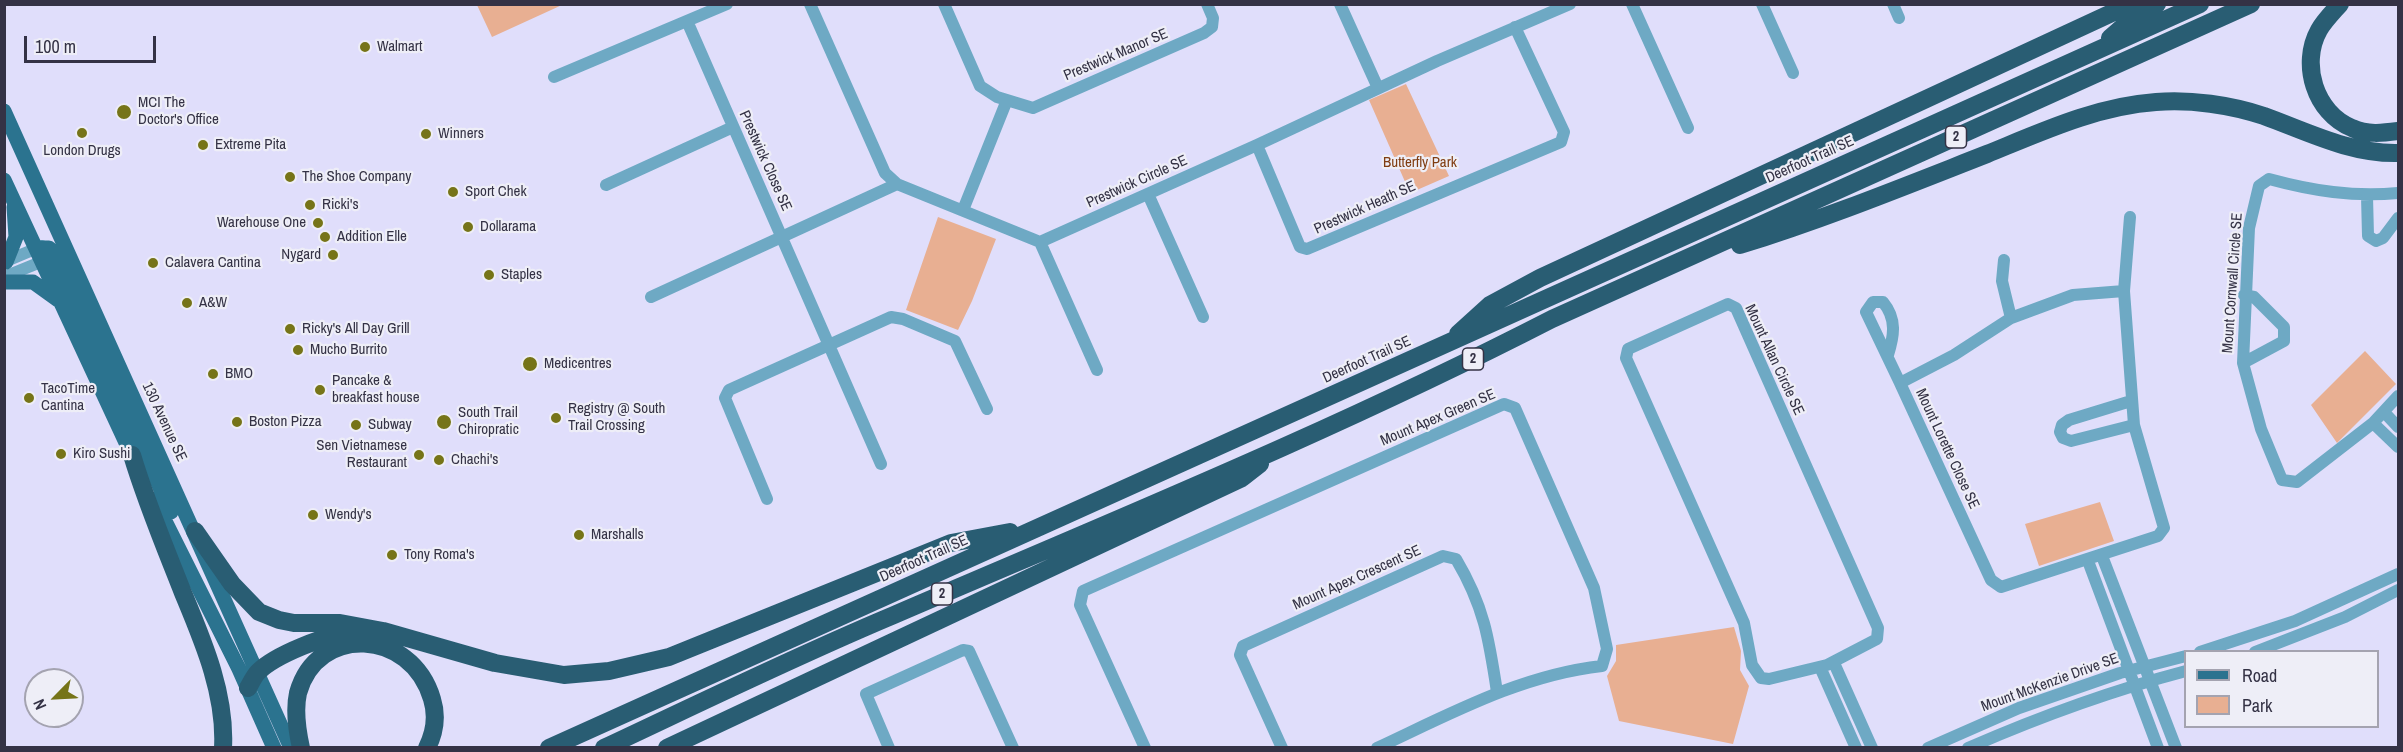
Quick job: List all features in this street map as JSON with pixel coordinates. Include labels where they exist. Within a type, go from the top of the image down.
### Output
[{"type":"highway","points":[[1452,341],[1470,321],[1490,305],[1540,278],[2131,4]]},
{"type":"highway","points":[[2091,53],[2140,12],[2157,4]]},
{"type":"highway","name":"Deerfoot Trail SE","points":[[549,747],[2200,4]]},
{"type":"highway","name":"2","points":[[603,747],[891,616],[1047,551],[1444,374],[1552,319],[2251,4]]},
{"type":"highway","points":[[2340,4],[2319,29],[2311,51],[2310,74],[2318,96],[2332,115],[2352,128],[2374,134],[2398,131]]},
{"type":"highway","points":[[1661,270],[1803,226],[2094,113],[2156,102],[2222,106],[2263,116],[2300,132],[2359,150],[2395,152]]},
{"type":"highway","points":[[667,747],[1242,478],[1284,446]]},
{"type":"highway","points":[[132,455],[143,490],[202,638],[218,695],[223,747]]},
{"type":"highway","points":[[195,531],[232,584],[259,612],[294,623],[340,623],[383,631],[495,663],[534,672],[564,675],[609,671],[669,657],[951,543],[1038,528]]},
{"type":"highway","points":[[248,688],[258,672],[319,639],[335,634],[383,631]]},
{"type":"highway","points":[[301,747],[296,720],[298,694],[303,683],[315,664],[329,654],[337,649],[364,643],[391,648],[408,660],[429,688],[435,717],[427,747]]},
{"type":"main road","name":"130 Avenue SE","points":[[4,111],[53,250],[62,304],[132,455],[248,688],[274,747]]},
{"type":"main road","name":"130 Avenue SE","points":[[4,180],[14,201],[53,250],[110,349],[195,531],[291,747]]},
{"type":"main road","points":[[5,262],[15,237],[14,201]]},
{"type":"main road","points":[[53,250],[180,531],[218,604],[242,637]]},
{"type":"main road","points":[[4,282],[33,282],[47,290],[62,304]]},
{"type":"street","points":[[554,77],[727,4]]},
{"type":"street","points":[[810,4],[866,134],[885,172],[897,184],[1040,242],[1097,370]]},
{"type":"street","name":"Prestwick Manor SE","points":[[944,4],[980,86],[1007,100],[1033,108],[1204,33],[1212,27],[1213,18],[1207,4]]},
{"type":"street","points":[[1340,4],[1378,88]]},
{"type":"street","name":"Prestwick Circle SE","points":[[1040,242],[1257,146],[1378,88],[1570,4]]},
{"type":"street","points":[[1632,4],[1688,128]]},
{"type":"street","points":[[1762,4],[1793,73]]},
{"type":"street","points":[[1893,4],[1899,18]]},
{"type":"street","name":"Prestwick Close SE","points":[[687,21],[781,236],[897,184]]},
{"type":"street","name":"Prestwick Heath SE","points":[[1257,146],[1300,247],[1307,249],[1561,142],[1564,132],[1515,27]]},
{"type":"street","points":[[963,210],[1007,100]]},
{"type":"street","points":[[606,185],[733,127]]},
{"type":"street","name":"Mount Cornwall Circle SE","points":[[2398,193],[2367,196],[2313,191],[2270,179],[2259,186],[2249,228],[2244,295],[2243,363],[2261,429],[2282,480],[2297,483],[2373,423],[2398,396]]},
{"type":"street","points":[[1148,194],[1203,317]]},
{"type":"street","points":[[2367,196],[2368,236],[2376,241],[2383,238],[2398,218]]},
{"type":"street","points":[[2124,291],[2130,217]]},
{"type":"street","points":[[651,297],[781,236],[881,464]]},
{"type":"street","points":[[5,262],[53,250]]},
{"type":"street","points":[[4,278],[53,250]]},
{"type":"street","points":[[2004,260],[2002,281],[2011,318]]},
{"type":"street","name":"Mount Lorette Close SE","points":[[2124,291],[2134,425],[2164,528],[2158,536],[2088,561],[2001,587],[1991,580],[1900,382],[1954,355],[2011,318],[2073,295],[2124,291]]},
{"type":"street","points":[[2243,363],[2284,341],[2285,333],[2284,327],[2254,297],[2244,295]]},
{"type":"street","name":"Mount Allan Circle SE","points":[[1728,304],[1736,308],[1878,628],[1877,639],[1834,663],[1820,667],[1769,678],[1761,678],[1755,671],[1744,623],[1626,358],[1628,350],[1728,304]]},
{"type":"street","points":[[767,499],[725,398],[729,390],[891,317],[903,319],[956,341],[987,409]]},
{"type":"street","points":[[1888,356],[1900,382]]},
{"type":"street","points":[[2131,401],[2069,420],[2062,425],[2060,432],[2063,438],[2071,441],[2134,425]]},
{"type":"street","name":"Mount Apex Green SE","points":[[1145,747],[1080,605],[1083,591],[1504,404],[1515,408],[1594,588],[1606,649],[1602,666],[1565,670],[1497,692],[1405,734],[1395,744],[1377,747]]},
{"type":"street","points":[[2384,412],[2398,427]]},
{"type":"street","points":[[2373,423],[2398,447]]},
{"type":"street","name":"Mount Apex Crescent SE","points":[[1282,747],[1240,655],[1243,646],[1443,556],[1456,558],[1475,590],[1484,619],[1497,692]]},
{"type":"street","points":[[2102,556],[2176,747]]},
{"type":"street","points":[[2088,561],[2158,747]]},
{"type":"street","points":[[2203,650],[2295,621],[2398,574]]},
{"type":"street","points":[[2257,650],[2345,617],[2398,591]]},
{"type":"street","points":[[889,747],[866,694],[963,650],[969,651],[1013,747]]},
{"type":"street","name":"Mount McKenzie Drive SE","points":[[1928,747],[2019,708],[2129,670],[2184,656]]},
{"type":"street","points":[[1834,663],[1872,747]]},
{"type":"street","points":[[1820,667],[1856,747]]},
{"type":"street","name":"Mount McKenzie Drive SE","points":[[1968,747],[2048,714],[2134,685],[2184,672]]},
{"type":"street","points":[[1405,734],[1411,747]]},
{"type":"green space","points":[[477,5],[562,5],[492,37]]},
{"type":"green space","name":"Butterfly Park","points":[[1406,84],[1449,176],[1410,193],[1369,100]]},
{"type":"green space","points":[[938,217],[996,239],[958,330],[906,310]]},
{"type":"green space","points":[[2365,351],[2396,384],[2337,443],[2311,405]]},
{"type":"green space","points":[[2100,502],[2114,541],[2039,566],[2025,524]]},
{"type":"green space","points":[[1734,627],[1741,651],[1740,670],[1749,686],[1733,744],[1619,721],[1607,676],[1616,661],[1616,645]]},
{"type":"place","name":"Walmart","points":[[365,47]]},
{"type":"place","name":"MCI The Doctor's Office","points":[[124,112]]},
{"type":"place","name":"London Drugs","points":[[82,133]]},
{"type":"place","name":"Winners","points":[[426,134]]},
{"type":"place","name":"Extreme Pita","points":[[203,145]]},
{"type":"place","name":"The Shoe Company","points":[[290,177]]},
{"type":"place","name":"Sport Chek","points":[[453,192]]},
{"type":"place","name":"Ricki's","points":[[310,205]]},
{"type":"place","name":"Warehouse One","points":[[318,223]]},
{"type":"place","name":"Dollarama","points":[[468,227]]},
{"type":"place","name":"Addition Elle","points":[[325,237]]},
{"type":"place","name":"Nygard","points":[[333,255]]},
{"type":"place","name":"Calavera Cantina","points":[[153,263]]},
{"type":"place","name":"Staples","points":[[489,275]]},
{"type":"place","name":"A&W","points":[[187,303]]},
{"type":"place","name":"Ricky's All Day Grill","points":[[290,329]]},
{"type":"place","name":"Mucho Burrito","points":[[298,350]]},
{"type":"place","name":"Medicentres","points":[[530,364]]},
{"type":"place","name":"BMO","points":[[213,374]]},
{"type":"place","name":"Pancake & breakfast house","points":[[320,390]]},
{"type":"place","name":"TacoTime Cantina","points":[[29,398]]},
{"type":"place","name":"Registry @ South Trail Crossing","points":[[556,418]]},
{"type":"place","name":"Boston Pizza","points":[[237,422]]},
{"type":"place","name":"South Trail Chiropratic","points":[[444,422]]},
{"type":"place","name":"Subway","points":[[356,425]]},
{"type":"place","name":"Kiro Sushi","points":[[61,454]]},
{"type":"place","name":"Sen Vietnamese Restaurant","points":[[419,455]]},
{"type":"place","name":"Chachi's","points":[[439,460]]},
{"type":"place","name":"Wendy's","points":[[313,515]]},
{"type":"place","name":"Marshalls","points":[[579,535]]},
{"type":"place","name":"Tony Roma's","points":[[392,555]]}]
